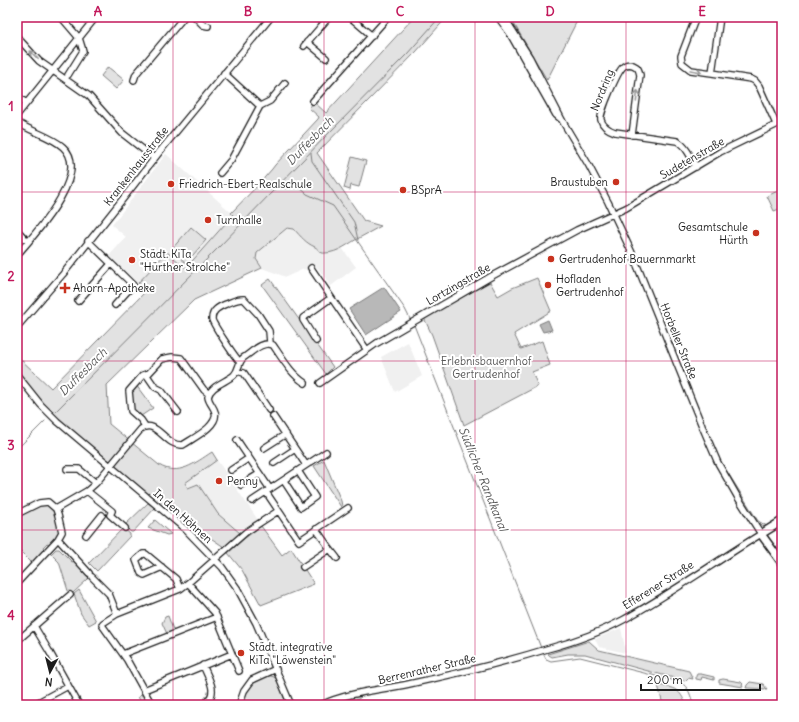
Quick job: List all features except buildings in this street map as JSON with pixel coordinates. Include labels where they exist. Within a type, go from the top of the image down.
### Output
[{"type":"main road","name":"Efferener Straße","points":[[761,534],[782,521]]},
{"type":"main road","name":"Horbeller Straße","points":[[761,534],[782,563]]},
{"type":"street","points":[[61,17],[79,38],[82,53],[68,75]]},
{"type":"street","points":[[17,115],[96,17]]},
{"type":"street","points":[[134,80],[136,74],[184,17]]},
{"type":"street","points":[[195,17],[203,24],[208,26]]},
{"type":"street","points":[[326,58],[306,44],[330,17]]},
{"type":"street","points":[[350,17],[372,36]]},
{"type":"street","points":[[313,101],[388,17]]},
{"type":"street","name":"Horbeller Straße","points":[[498,17],[509,32],[556,115],[563,122]]},
{"type":"street","name":"Horbeller Straße","points":[[504,17],[530,58],[613,213],[632,253],[718,463],[761,534]]},
{"type":"street","points":[[696,17],[681,56],[682,63],[691,70],[743,77],[755,81],[779,123]]},
{"type":"street","points":[[712,73],[720,17]]},
{"type":"street","name":"Krankenhausstraße","points":[[17,327],[63,274],[267,18]]},
{"type":"street","points":[[17,37],[39,61],[89,96],[122,133],[154,158]]},
{"type":"street","name":"Nordring","points":[[632,135],[640,75],[636,66],[631,64],[622,67],[617,76],[600,117],[604,125],[609,130],[615,132],[632,135],[677,140],[686,148],[696,167]]},
{"type":"street","points":[[224,73],[260,106]]},
{"type":"street","points":[[220,173],[231,160],[260,106],[270,101],[285,83]]},
{"type":"street","points":[[17,96],[26,103]]},
{"type":"street","points":[[17,122],[33,132],[56,141],[68,153],[72,169],[67,186],[51,213],[17,255]]},
{"type":"street","name":"Sudetenstraße","points":[[613,213],[626,208],[726,149],[779,123]]},
{"type":"street","name":"Lortzingstraße","points":[[320,383],[367,350],[457,296],[527,256],[613,213]]},
{"type":"street","points":[[17,230],[28,242]]},
{"type":"street","points":[[88,241],[133,285],[115,305]]},
{"type":"street","points":[[78,301],[111,264]]},
{"type":"street","points":[[311,268],[367,350]]},
{"type":"street","points":[[316,341],[302,320],[331,298]]},
{"type":"street","points":[[240,361],[230,350],[221,333],[212,322],[212,315],[216,309],[238,299],[244,299],[258,314],[269,331],[270,343],[292,372],[305,383]]},
{"type":"street","points":[[208,394],[210,391],[235,374],[240,361],[265,344],[270,343]]},
{"type":"street","points":[[56,509],[87,491],[141,428],[150,426],[175,445],[183,445],[213,425],[215,421],[215,411],[209,401],[208,394],[181,358],[162,359],[130,388],[128,394],[130,411],[141,420],[145,426]]},
{"type":"street","points":[[237,371],[244,373],[269,410]]},
{"type":"street","points":[[146,374],[155,387],[161,390],[178,412]]},
{"type":"street","name":"In den Höhnen","points":[[17,375],[48,413],[186,530],[216,559],[231,579],[256,623],[291,705]]},
{"type":"street","points":[[273,416],[306,465]]},
{"type":"street","points":[[264,448],[286,434]]},
{"type":"street","points":[[237,440],[259,474],[278,511],[299,541],[348,508]]},
{"type":"street","points":[[274,463],[295,449]]},
{"type":"street","points":[[252,501],[326,452]]},
{"type":"street","points":[[231,470],[249,458]]},
{"type":"street","points":[[67,469],[79,469],[96,482]]},
{"type":"street","points":[[284,481],[301,507],[315,497],[298,471]]},
{"type":"street","points":[[241,485],[259,474]]},
{"type":"street","points":[[87,491],[112,511],[110,515]]},
{"type":"street","points":[[17,514],[42,502],[48,502],[56,509],[61,528],[61,536],[17,583]]},
{"type":"street","points":[[101,502],[102,516]]},
{"type":"street","points":[[152,705],[123,654],[102,625],[103,623],[117,614],[180,589],[246,532],[278,511]]},
{"type":"street","points":[[86,534],[102,516],[110,515],[125,528]]},
{"type":"street","points":[[316,529],[337,558]]},
{"type":"street","name":"Efferener Straße","points":[[538,652],[590,635],[622,620],[761,534]]},
{"type":"street","points":[[58,539],[109,594],[117,614]]},
{"type":"street","points":[[303,567],[330,549]]},
{"type":"street","points":[[162,567],[176,578],[180,589]]},
{"type":"street","points":[[188,583],[215,613],[239,671]]},
{"type":"street","points":[[17,640],[70,595]]},
{"type":"street","points":[[123,654],[217,617]]},
{"type":"street","points":[[34,626],[79,705]]},
{"type":"street","name":"Berrenrather Straße","points":[[322,705],[347,696],[450,675],[538,652]]},
{"type":"street","points":[[144,690],[232,654]]},
{"type":"street","points":[[203,665],[213,690],[211,698],[208,700]]},
{"type":"street","points":[[239,705],[244,691],[252,680],[276,669]]},
{"type":"street","points":[[33,705],[68,686]]},
{"type":"shaded area","name":"Friedrich-Ebert-Realschule","points":[[166,154],[234,215],[186,268],[167,252],[138,283],[109,256],[126,237],[112,225]]},
{"type":"shaded area","points":[[287,228],[294,229],[303,240],[326,253],[342,248],[356,267],[331,286],[317,267],[308,271],[304,269],[286,277],[262,268],[256,259],[257,253]]},
{"type":"shaded area","points":[[384,287],[401,312],[366,335],[349,309]]},
{"type":"shaded area","points":[[548,320],[552,330],[543,332],[539,324]]},
{"type":"shaded area","points":[[408,342],[422,376],[395,392],[381,357]]},
{"type":"shaded area","points":[[217,460],[258,520],[240,533],[218,514],[198,485],[188,488],[185,483]]},
{"type":"shaded area","points":[[621,628],[626,653],[599,647],[595,639]]},
{"type":"green space","points":[[414,17],[447,17],[416,52],[317,153],[364,221],[381,226],[339,250],[330,253],[321,252],[306,242],[294,229],[287,228],[257,253],[256,259],[262,268],[194,300],[107,385],[109,424],[159,465],[173,470],[180,469],[193,464],[212,452],[217,460],[185,483],[188,488],[198,484],[218,514],[240,533],[224,547],[162,505],[54,415],[17,372],[17,356],[51,388],[146,291],[138,283],[167,252],[186,268],[233,215],[231,213],[318,119],[319,117],[309,108],[314,102],[326,113]]},
{"type":"green space","points":[[510,17],[586,17],[577,21],[547,80]]},
{"type":"green space","points":[[108,67],[124,80],[116,89],[101,76]]},
{"type":"green space","points":[[352,157],[366,161],[359,187],[351,185],[350,190],[344,188]]},
{"type":"green space","points":[[782,189],[782,208],[774,211],[767,196]]},
{"type":"green space","points":[[191,227],[206,240],[186,263],[171,250]]},
{"type":"green space","name":"Erlebnisbauernhof Gertrudenhof","points":[[537,278],[551,311],[514,334],[521,349],[542,341],[550,365],[532,372],[538,386],[464,425],[432,335],[424,318],[490,282],[498,296],[512,288]]},
{"type":"green space","points":[[270,279],[333,367],[326,374],[262,285]]},
{"type":"green space","points":[[136,385],[153,408],[141,416],[132,409],[131,390]]},
{"type":"green space","points":[[324,460],[341,501],[341,507],[314,466]]},
{"type":"green space","points":[[723,465],[758,521],[767,526],[764,527],[759,523],[754,517],[722,466]]},
{"type":"green space","points":[[148,503],[155,508],[133,532],[131,532],[125,527],[125,525]]},
{"type":"green space","points":[[40,504],[47,504],[52,510],[56,517],[60,532],[50,545],[47,543],[43,547],[45,550],[32,563],[17,548],[17,516]]},
{"type":"green space","points":[[155,520],[171,534],[167,535],[148,528]]},
{"type":"green space","points":[[261,526],[282,555],[291,548],[314,584],[261,605],[242,570],[228,553]]},
{"type":"green space","points":[[123,528],[130,534],[130,536],[97,571],[89,563]]},
{"type":"green space","points":[[56,549],[59,549],[72,562],[74,561],[89,576],[88,579],[73,593],[72,592],[69,594],[59,562],[51,554]]},
{"type":"green space","points":[[79,590],[96,621],[89,625],[81,614],[74,594]]},
{"type":"green space","points":[[168,616],[174,632],[167,634],[162,623],[165,617]]},
{"type":"green space","points":[[589,641],[599,650],[689,671],[693,679],[688,678],[685,681],[585,654],[568,654],[552,657],[548,654]]},
{"type":"green space","points":[[697,674],[714,677],[714,680],[702,677],[701,680],[696,679]]},
{"type":"green space","points":[[268,675],[277,680],[287,705],[279,705],[276,703],[272,705],[242,705],[251,686],[258,680]]},
{"type":"green space","points":[[723,679],[741,682],[743,687],[719,683],[719,680]]},
{"type":"green space","points":[[750,682],[763,684],[767,689],[746,688]]},
{"type":"green space","points":[[658,685],[673,688],[679,692],[686,705],[663,705]]},
{"type":"green space","points":[[143,694],[149,705],[143,705],[138,697]]},
{"type":"green space","points":[[362,696],[352,702],[329,705],[349,698]]},
{"type":"waterway","name":"Duffesbach","points":[[56,411],[218,248],[407,54],[440,17]]},
{"type":"waterway","points":[[311,153],[312,161],[354,222],[358,240]]},
{"type":"waterway","name":"Südlicher Randkanal","points":[[297,185],[307,194],[333,206],[405,309],[411,321]]},
{"type":"waterway","name":"Südlicher Randkanal","points":[[414,325],[541,648]]},
{"type":"waterway","name":"Duffesbach","points":[[17,449],[45,421]]},
{"type":"waterway","name":"Südlicher Randkanal","points":[[543,653],[546,659],[551,661],[580,657],[680,682],[688,689],[693,705]]},
{"type":"place","name":"Braustuben","points":[[616,182]]},
{"type":"place","name":"Friedrich-Ebert-Realschule","points":[[171,184]]},
{"type":"place","name":"BSprA","points":[[403,190]]},
{"type":"place","name":"Turnhalle","points":[[208,220]]},
{"type":"place","name":"Gesamtschule Hürth","points":[[756,233]]},
{"type":"place","name":"Gertrudenhof Bauernmarkt","points":[[551,259]]},
{"type":"place","name":"Städt. KiTa \"Hürther Strolche\"","points":[[132,260]]},
{"type":"place","name":"Hofladen Gertrudenhof","points":[[548,285]]},
{"type":"place","name":"Ahorn-Apotheke","points":[[65,288]]},
{"type":"place","name":"Penny","points":[[219,481]]},
{"type":"place","name":"Städt. integrative KiTa \"Löwenstein\"","points":[[241,653]]}]
